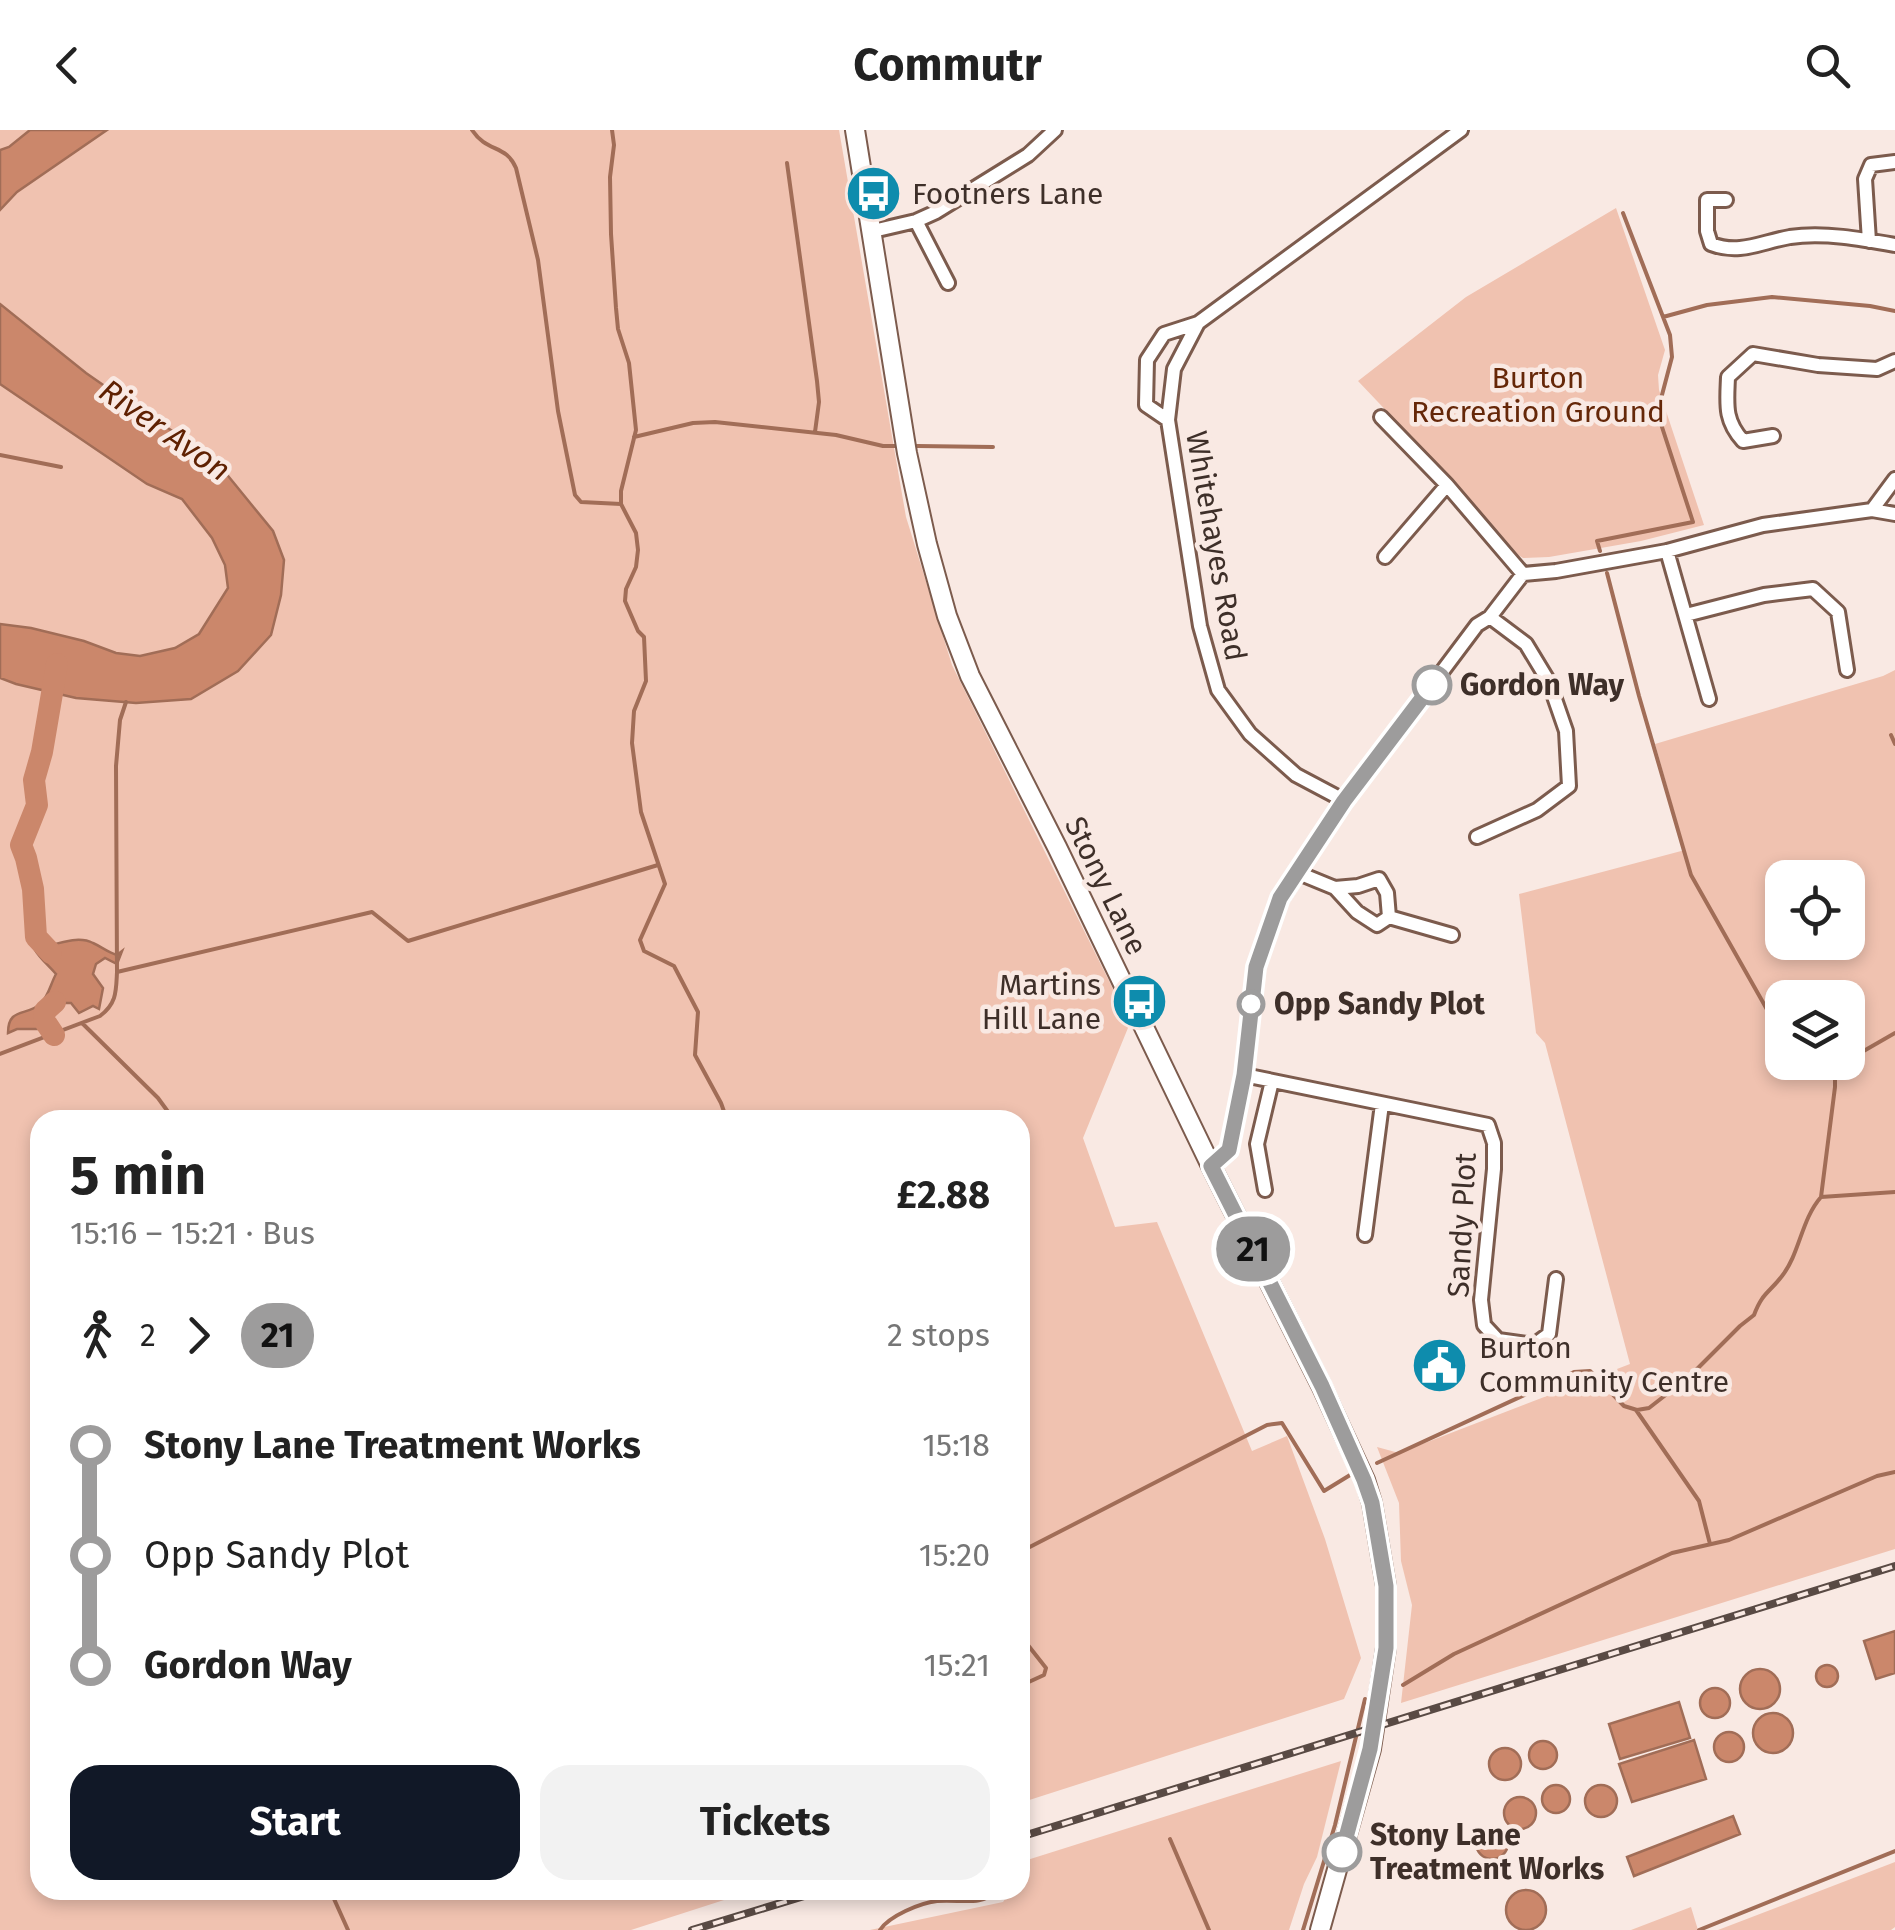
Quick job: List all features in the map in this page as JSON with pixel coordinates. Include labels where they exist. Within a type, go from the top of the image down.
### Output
[{"type":"main road","name":"Stony Lane","points":[[855,130],[907,452],[947,616],[970,676],[1322,1386],[1372,1503],[1386,1586],[1386,1648],[1370,1749],[1320,1930]]},
{"type":"street","points":[[873,231],[936,212],[1028,155],[1055,130]]},
{"type":"street","name":"Whitehayes Road","points":[[1168,420],[1146,406],[1146,360],[1164,334],[1198,323],[1462,130]]},
{"type":"street","points":[[1869,240],[1866,180],[1871,166],[1895,162]]},
{"type":"street","points":[[1726,200],[1707,200],[1711,244],[1725,249],[1792,237],[1895,245]]},
{"type":"street","points":[[916,221],[948,283]]},
{"type":"street","name":"Whitehayes Road","points":[[1198,323],[1174,369],[1168,420],[1200,626],[1218,690],[1250,734],[1296,775],[1344,801]]},
{"type":"street","points":[[1774,436],[1742,441],[1732,429],[1726,409],[1728,377],[1753,354],[1818,365],[1877,369],[1895,361]]},
{"type":"street","points":[[1380,417],[1446,485],[1523,574]]},
{"type":"street","points":[[1872,510],[1895,479]]},
{"type":"street","points":[[1384,557],[1446,485]]},
{"type":"street","points":[[1211,1166],[1229,1150],[1244,1075],[1256,967],[1280,898],[1344,801],[1477,624],[1490,616],[1523,574],[1668,551],[1763,525],[1872,510],[1895,514]]},
{"type":"street","points":[[1668,551],[1708,700]]},
{"type":"street","points":[[1686,614],[1764,595],[1813,589],[1838,612],[1846,670]]},
{"type":"street","points":[[1478,837],[1537,810],[1569,786],[1566,731],[1549,682],[1526,644],[1490,616]]},
{"type":"street","points":[[1296,872],[1335,888],[1356,912],[1377,924],[1389,917],[1452,934]]},
{"type":"street","points":[[1335,888],[1380,879],[1389,917]]},
{"type":"street","name":"Sandy Plot","points":[[1244,1075],[1488,1125],[1494,1144],[1494,1169],[1481,1300],[1484,1325],[1498,1340],[1534,1345],[1549,1334],[1556,1278]]},
{"type":"street","points":[[1265,1190],[1257,1144],[1272,1081]]},
{"type":"street","points":[[1365,1235],[1382,1104]]},
{"type":"green space","points":[[0,130],[839,130],[906,517],[952,665],[1130,1023],[1083,1138],[1115,1227],[1157,1222],[1252,1451],[1287,1436],[1325,1539],[1361,1658],[1344,1699],[1030,1800],[1030,1110],[30,1110],[30,1900],[724,1900],[631,1930],[0,1930]]},
{"type":"green space","name":"Burton Recreation Ground","points":[[1616,208],[1665,350],[1658,375],[1659,390],[1704,525],[1641,541],[1523,558],[1358,381],[1466,297]]},
{"type":"green space","points":[[1895,670],[1895,1549],[1401,1703],[1412,1605],[1401,1561],[1399,1503],[1377,1447],[1399,1453],[1630,1364],[1545,1043],[1536,1033],[1519,894],[1685,850],[1655,744]]},
{"type":"green space","points":[[1341,1761],[1317,1857],[1289,1930],[870,1930],[1004,1900],[1030,1900],[1030,1859]]},
{"type":"green space","points":[[1895,1862],[1895,1927],[1891,1930],[1718,1930]]},
{"type":"green space","points":[[1691,1907],[1698,1930],[1631,1930]]},
{"type":"water","points":[[30,130],[107,130],[17,192],[0,210],[0,150]]},
{"type":"water","points":[[0,304],[86,373],[211,455],[273,531],[284,560],[281,595],[271,635],[238,671],[191,699],[136,703],[76,698],[0,678],[0,624],[31,628],[116,653],[140,656],[175,648],[199,634],[228,588],[225,565],[212,538],[182,499],[147,484],[0,384]]},
{"type":"water","points":[[31,926],[38,928],[48,946],[82,940],[117,955],[122,951],[117,964],[105,958],[96,964],[93,974],[103,988],[99,1009],[93,1006],[79,1013],[71,1003],[62,1003],[51,1010],[50,1025],[44,1029],[8,1033],[11,1019],[43,1000],[56,974],[34,947]]},
{"type":"water","points":[[1895,1631],[1895,1673],[1876,1679],[1864,1641]]},
{"type":"water","points":[[1827,1665],[1835,1668],[1835,1684],[1827,1687],[1819,1684],[1816,1676],[1819,1668]]},
{"type":"water","points":[[1760,1669],[1774,1675],[1780,1689],[1774,1703],[1760,1709],[1746,1703],[1740,1689],[1746,1675]]},
{"type":"water","points":[[1715,1688],[1726,1692],[1730,1703],[1726,1714],[1715,1718],[1704,1714],[1700,1703],[1704,1692]]},
{"type":"water","points":[[1679,1702],[1690,1738],[1620,1759],[1609,1724]]},
{"type":"water","points":[[1773,1713],[1787,1719],[1793,1733],[1787,1747],[1773,1753],[1759,1747],[1753,1733],[1759,1719]]},
{"type":"water","points":[[1729,1732],[1740,1736],[1744,1747],[1740,1758],[1729,1762],[1718,1758],[1714,1747],[1718,1736]]},
{"type":"water","points":[[1694,1740],[1706,1779],[1632,1802],[1619,1764]]},
{"type":"water","points":[[1543,1741],[1553,1745],[1557,1755],[1553,1765],[1543,1769],[1533,1765],[1529,1755],[1533,1745]]},
{"type":"water","points":[[1505,1748],[1517,1752],[1521,1764],[1517,1776],[1505,1780],[1493,1776],[1489,1764],[1493,1752]]},
{"type":"water","points":[[1556,1785],[1566,1789],[1570,1799],[1566,1809],[1556,1813],[1546,1809],[1542,1799],[1546,1789]]},
{"type":"water","points":[[1601,1785],[1613,1789],[1617,1801],[1613,1813],[1601,1817],[1589,1813],[1585,1801],[1589,1789]]},
{"type":"water","points":[[1520,1797],[1532,1801],[1536,1813],[1532,1825],[1520,1829],[1508,1825],[1504,1813],[1508,1801]]},
{"type":"water","points":[[1733,1816],[1740,1834],[1634,1876],[1627,1857]]},
{"type":"water","points":[[1492,1827],[1504,1831],[1508,1843],[1504,1855],[1492,1859],[1480,1855],[1476,1843],[1480,1831]]},
{"type":"water","points":[[1526,1890],[1540,1896],[1546,1910],[1540,1924],[1526,1930],[1512,1924],[1506,1910],[1512,1896]]},
{"type":"waterway","points":[[472,130],[507,155],[516,168],[538,260],[558,411],[575,495],[581,502],[621,504]]},
{"type":"waterway","points":[[612,130],[611,234],[616,308],[629,363],[636,430],[621,491],[621,504],[636,533],[638,550],[625,601],[644,637],[646,681],[634,711],[632,743],[641,812],[665,884],[640,940],[644,951],[674,966],[698,1012],[695,1055],[723,1110]]},
{"type":"waterway","points":[[787,163],[817,381],[815,432]]},
{"type":"waterway","points":[[1600,551],[1597,541],[1693,522],[1658,410],[1672,357],[1670,335],[1623,213]]},
{"type":"waterway","points":[[1663,317],[1707,305],[1772,297],[1895,311]]},
{"type":"waterway","points":[[634,437],[693,423],[715,422],[836,435],[895,446]]},
{"type":"waterway","points":[[917,446],[993,447]]},
{"type":"waterway","points":[[0,455],[61,467]]},
{"type":"waterway","points":[[1607,573],[1691,875],[1765,1006]]},
{"type":"waterway","name":"River Avon","points":[[51,953],[36,937],[33,889],[21,845],[37,805],[34,780],[57,664]]},
{"type":"waterway","points":[[0,1054],[100,1016],[114,996],[116,766],[120,720],[126,702]]},
{"type":"waterway","points":[[1891,735],[1895,744]]},
{"type":"waterway","points":[[117,972],[372,912],[408,941],[658,865]]},
{"type":"waterway","name":"River Avon","points":[[54,1035],[44,1020],[45,1011],[55,1002]]},
{"type":"waterway","points":[[83,1024],[167,1110]]},
{"type":"waterway","points":[[1865,1050],[1895,1033]]},
{"type":"waterway","points":[[1377,1463],[1574,1372],[1590,1371],[1624,1406],[1637,1410],[1649,1408],[1690,1376],[1754,1315],[1793,1257],[1821,1197],[1835,1080]]},
{"type":"waterway","points":[[1821,1197],[1895,1192]]},
{"type":"waterway","points":[[1636,1410],[1699,1501],[1710,1544]]},
{"type":"waterway","points":[[1030,1547],[1267,1425],[1282,1423],[1324,1491],[1355,1472]]},
{"type":"waterway","points":[[1403,1685],[1454,1654],[1672,1553],[1729,1540],[1877,1476],[1895,1472]]},
{"type":"waterway","points":[[1030,1648],[1046,1668],[1044,1675],[1030,1681]]},
{"type":"waterway","points":[[1303,1930],[1335,1825],[1365,1699]]},
{"type":"waterway","points":[[1170,1839],[1209,1930]]},
{"type":"waterway","points":[[1699,1930],[1895,1851]]},
{"type":"waterway","points":[[334,1900],[348,1930]]},
{"type":"waterway","points":[[880,1930],[898,1915],[922,1904],[978,1900]]},
{"type":"railway","points":[[1030,1834],[1895,1566]]},
{"type":"railway","points":[[692,1930],[791,1900]]},
{"type":"bus line","name":"21","points":[[1342,1852],[1370,1749],[1386,1648],[1386,1586],[1372,1503],[1322,1386],[1211,1166],[1229,1150],[1244,1075],[1256,967],[1280,898],[1344,801],[1432,685]]},
{"type":"place","name":"Footners Lane","points":[[873,194]]},
{"type":"place","name":"Gordon Way","points":[[1432,685]]},
{"type":"place","name":"Martins Hill Lane","points":[[1140,1002]]},
{"type":"place","name":"Opp Sandy Plot","points":[[1251,1004]]},
{"type":"place","name":"Burton Community Centre","points":[[1440,1365]]},
{"type":"place","name":"Stony Lane Treatment Works","points":[[1342,1852]]}]
